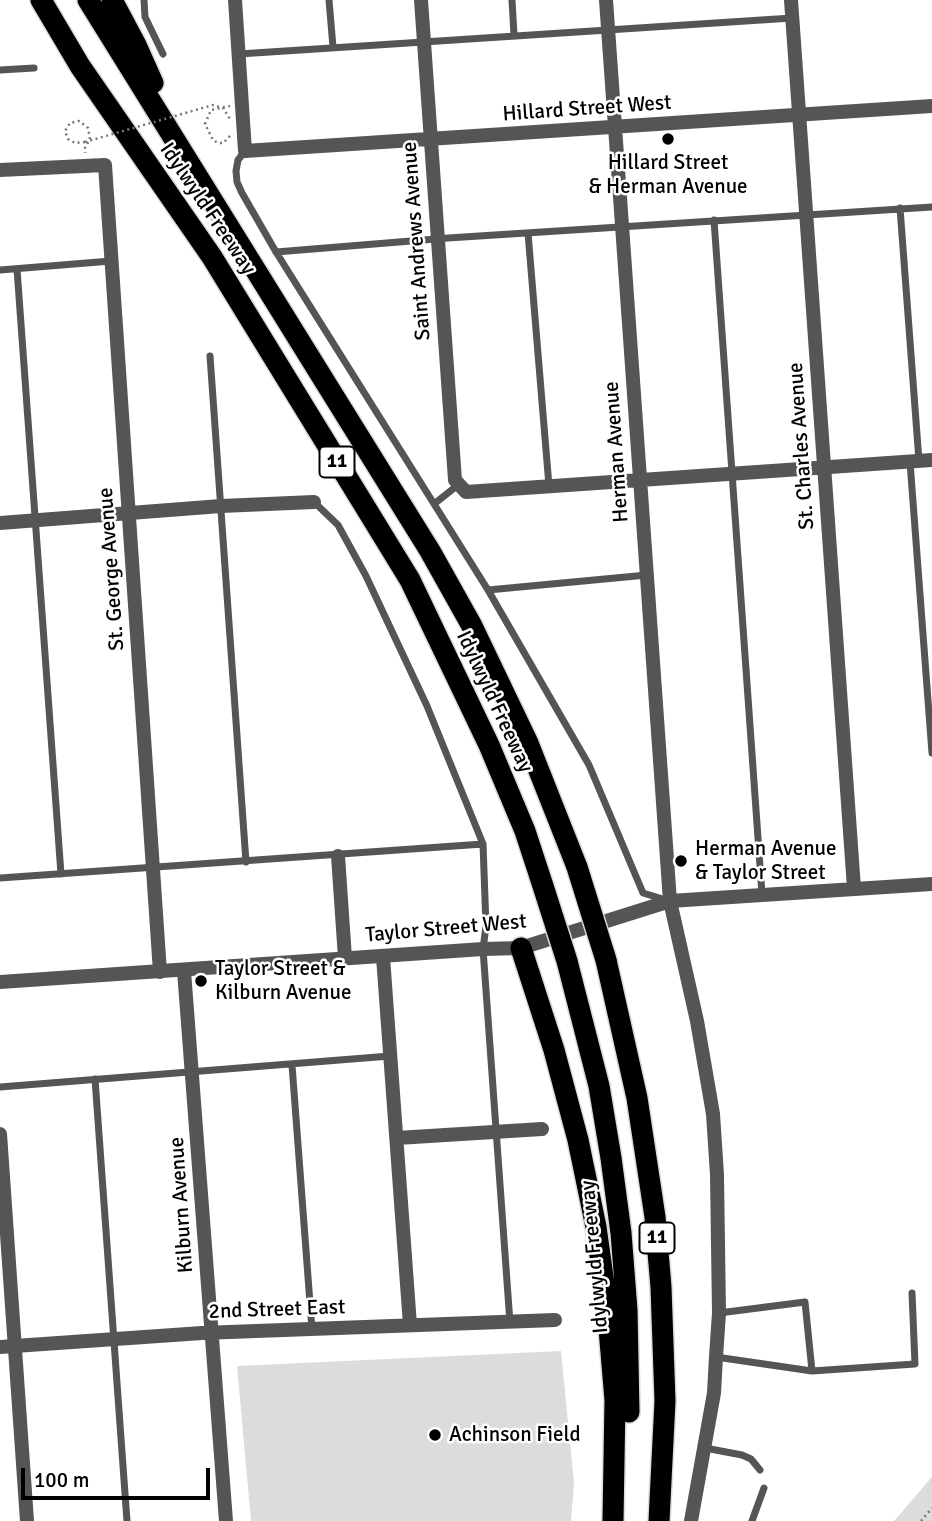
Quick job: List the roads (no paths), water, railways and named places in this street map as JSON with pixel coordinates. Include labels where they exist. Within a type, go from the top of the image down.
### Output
[{"type":"highway","points":[[26,0],[80,66]]},
{"type":"highway","name":"Idylwyld Freeway","points":[[41,0],[80,66],[212,257],[410,580],[489,745],[525,831],[567,961],[599,1086],[621,1233],[627,1310],[629,1441],[624,1521]]},
{"type":"highway","name":"Idylwyld Freeway","points":[[88,0],[436,562],[472,626],[528,743],[577,867],[606,960],[637,1098],[657,1240],[664,1401],[659,1521]]},
{"type":"highway","points":[[112,0],[136,45],[180,146]]},
{"type":"highway","points":[[521,948],[554,1050],[578,1140],[596,1227],[607,1305],[615,1400],[613,1521]]},
{"type":"street","points":[[235,0],[245,151]]},
{"type":"street","name":"Saint Andrews Avenue","points":[[421,0],[457,482]]},
{"type":"street","name":"Herman Avenue","points":[[606,0],[670,901],[697,1021],[713,1114],[717,1175],[719,1313],[716,1357],[713,1393],[691,1521]]},
{"type":"street","name":"St. Charles Avenue","points":[[791,0],[854,888]]},
{"type":"street","name":"Hillard Street West","points":[[245,151],[932,106]]},
{"type":"street","name":"St. George Avenue","points":[[0,170],[106,165],[160,972]]},
{"type":"street","points":[[457,482],[466,492],[921,461]]},
{"type":"street","points":[[0,523],[221,506],[314,502]]},
{"type":"street","points":[[338,856],[345,958]]},
{"type":"street","name":"Taylor Street West","points":[[0,982],[521,948],[670,901],[932,884]]},
{"type":"street","points":[[383,957],[410,1325]]},
{"type":"street","name":"Kilburn Avenue","points":[[184,971],[226,1521]]},
{"type":"street","points":[[397,1138],[542,1129]]},
{"type":"street","points":[[0,1134],[7,1347],[27,1521]]},
{"type":"street","name":"2nd Street East","points":[[7,1347],[212,1333],[555,1320]]},
{"type":"lane","points":[[144,0],[145,17],[163,54]]},
{"type":"lane","points":[[330,0],[333,47]]},
{"type":"lane","points":[[512,0],[514,35]]},
{"type":"lane","points":[[239,54],[793,18]]},
{"type":"lane","points":[[0,70],[34,68]]},
{"type":"lane","points":[[245,151],[237,164],[237,182],[276,252],[488,590],[589,765],[643,893],[670,901]]},
{"type":"lane","points":[[276,252],[622,226],[932,207]]},
{"type":"lane","points":[[900,208],[921,461],[932,753]]},
{"type":"lane","points":[[714,220],[762,894]]},
{"type":"lane","points":[[528,233],[549,486]]},
{"type":"lane","points":[[0,270],[112,261]]},
{"type":"lane","points":[[18,269],[61,874]]},
{"type":"lane","points":[[210,356],[246,862]]},
{"type":"lane","points":[[434,504],[457,482]]},
{"type":"lane","points":[[314,502],[338,525],[366,576],[427,706],[482,844],[486,926],[483,949],[510,1323]]},
{"type":"lane","points":[[488,590],[647,575]]},
{"type":"lane","points":[[0,878],[482,844]]},
{"type":"lane","points":[[0,1087],[391,1056]]},
{"type":"lane","points":[[292,1065],[312,1331]]},
{"type":"lane","points":[[96,1079],[127,1521]]},
{"type":"lane","points":[[716,1357],[811,1371],[915,1364],[912,1293]]},
{"type":"lane","points":[[719,1313],[805,1302],[811,1371]]},
{"type":"lane","points":[[704,1448],[742,1455],[751,1459],[760,1470]]},
{"type":"lane","points":[[752,1521],[764,1488]]},
{"type":"place","name":"Hillard Street & Herman Avenue","points":[[668,139]]},
{"type":"place","name":"Herman Avenue & Taylor Street","points":[[681,861]]},
{"type":"place","name":"Taylor Street & Kilburn Avenue","points":[[201,981]]},
{"type":"place","name":"Achinson Field","points":[[435,1435]]}]
